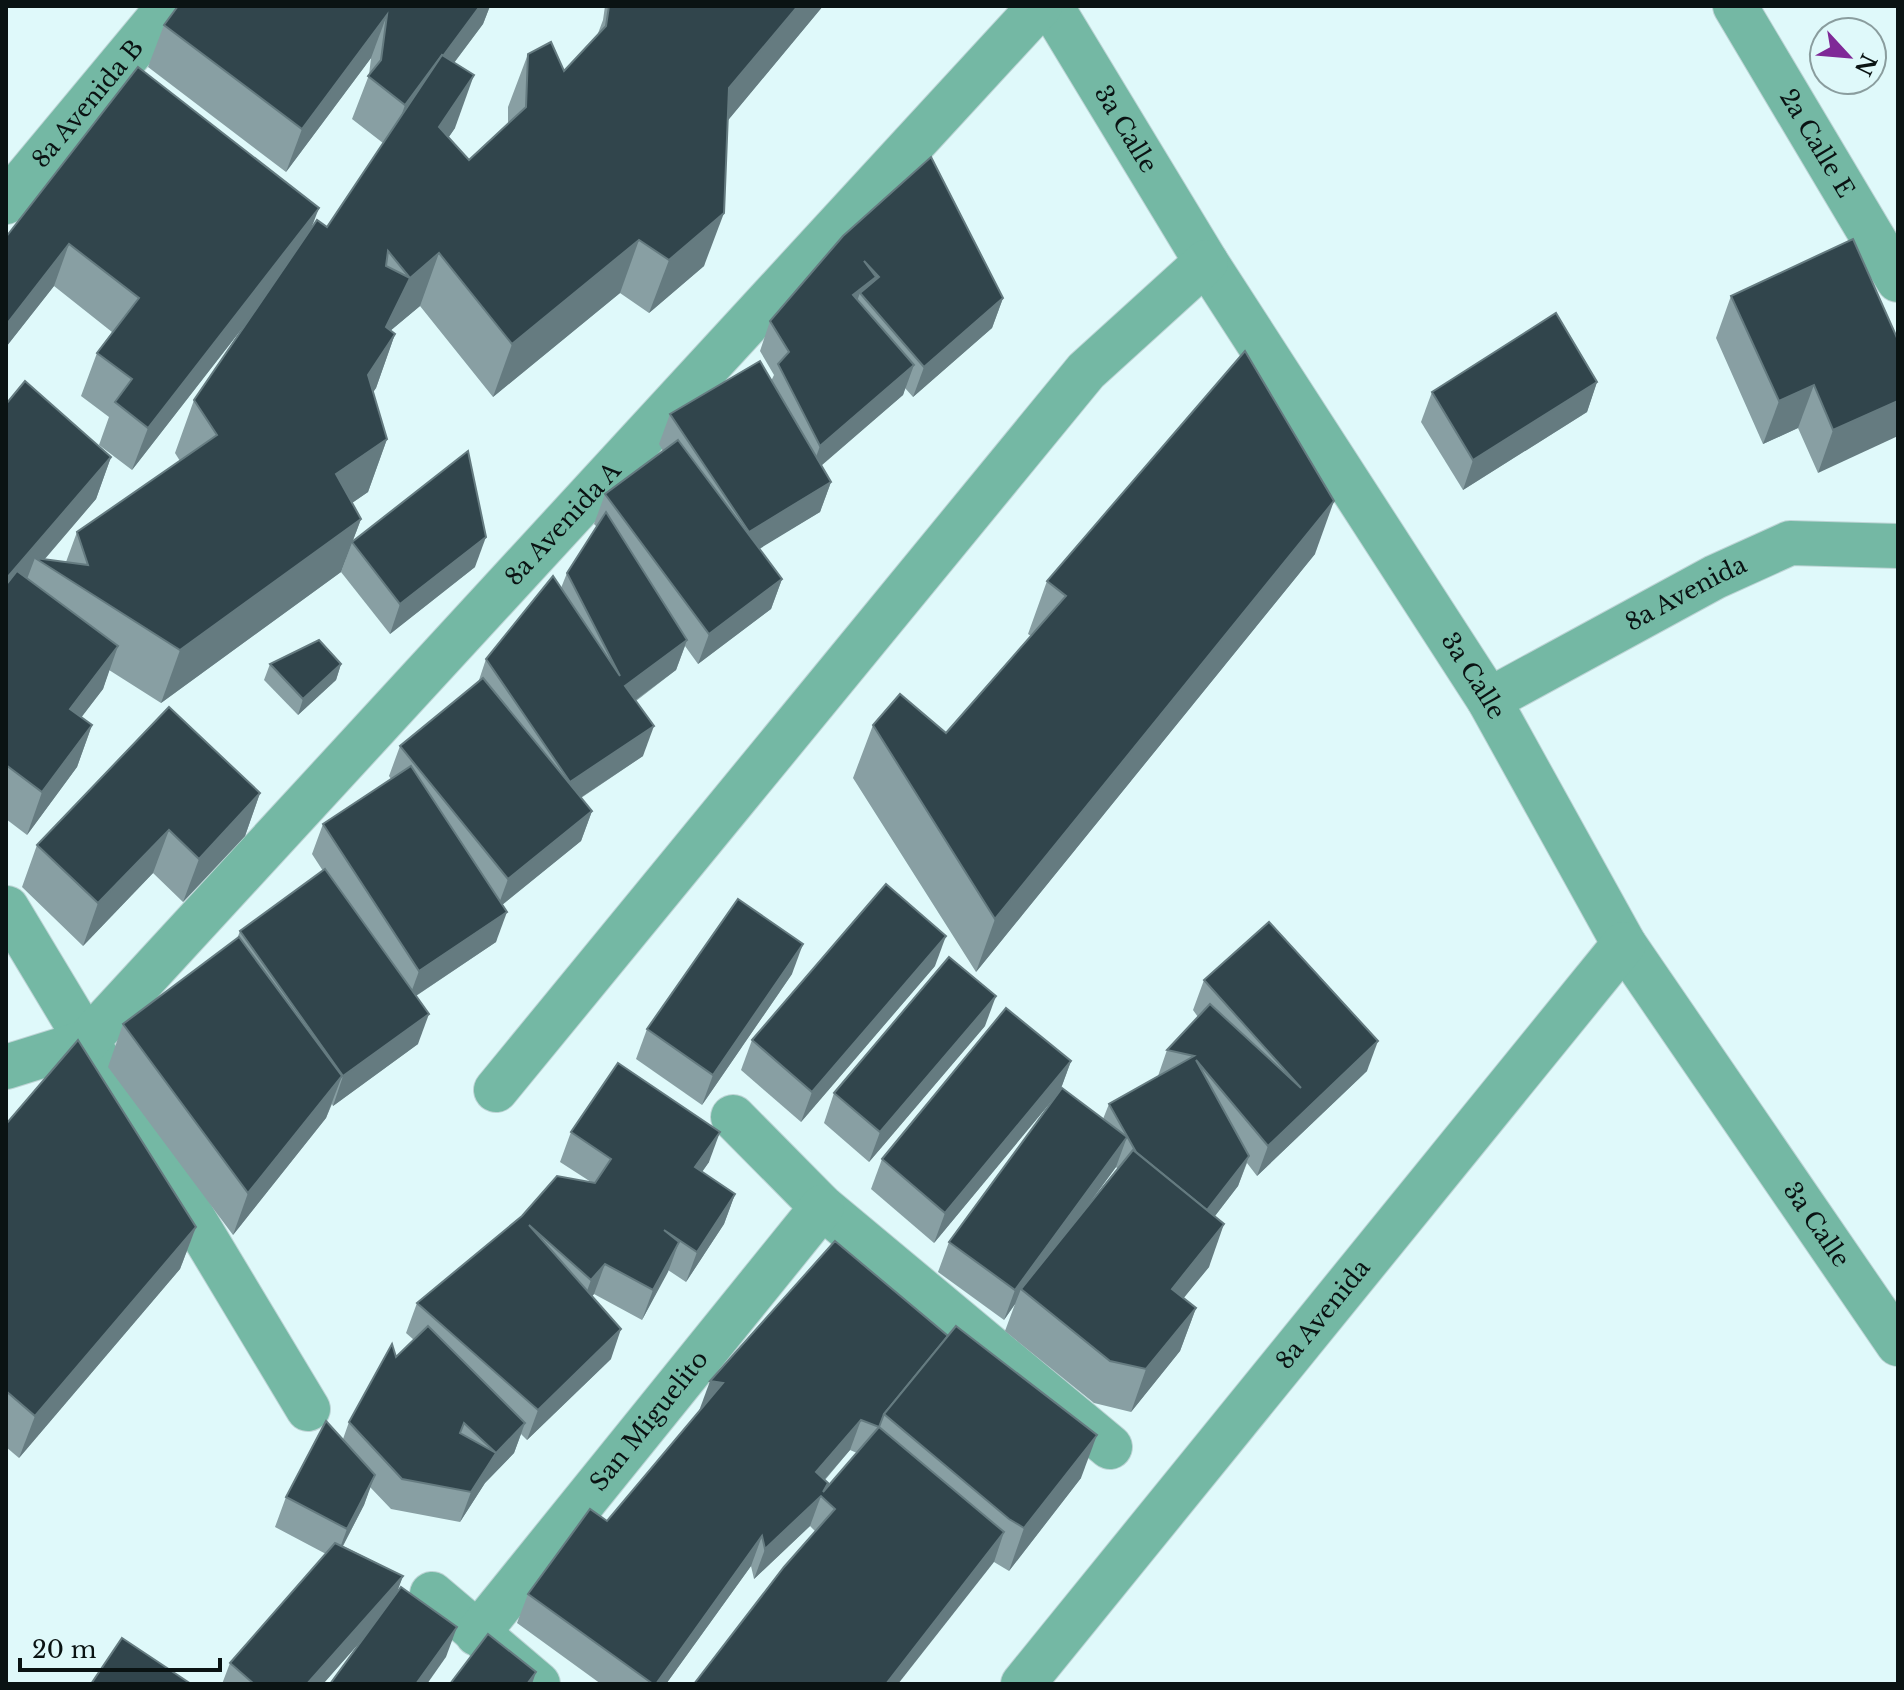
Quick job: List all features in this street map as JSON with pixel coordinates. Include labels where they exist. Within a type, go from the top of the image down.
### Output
[{"type":"street","name":"8a Avenida B","points":[[6,202],[169,6]]},
{"type":"street","name":"8a Avenida A","points":[[86,1042],[1040,6]]},
{"type":"street","name":"3a Calle","points":[[1051,6],[1206,262],[1489,700],[1624,944],[1898,1344]]},
{"type":"street","name":"2a Calle E","points":[[1735,6],[1898,280]]},
{"type":"street","points":[[496,1090],[1086,371],[1206,262]]},
{"type":"street","name":"8a Avenida","points":[[1489,700],[1715,577],[1790,543],[1898,546]]},
{"type":"street","points":[[7,908],[308,1409]]},
{"type":"street","name":"8a Avenida","points":[[1023,1684],[1624,944]]},
{"type":"street","points":[[6,1067],[86,1042]]},
{"type":"street","points":[[733,1117],[822,1207],[1110,1447]]},
{"type":"street","name":"San Miguelito","points":[[477,1634],[822,1207]]},
{"type":"street","points":[[432,1594],[538,1684]]},
{"type":"building","points":[[178,6],[480,6],[405,105],[368,76],[381,60],[387,15],[302,129],[164,25]]},
{"type":"building","points":[[609,6],[798,6],[729,88],[724,213],[669,260],[639,240],[512,344],[439,253],[410,278],[386,327],[395,334],[368,375],[387,439],[336,474],[361,519],[180,650],[35,558],[88,565],[77,532],[217,435],[194,400],[317,220],[327,227],[442,55],[474,75],[439,127],[469,160],[526,107],[528,54],[551,42],[564,71],[606,26]],"holes":[[[388,251],[410,278],[386,266]]]},
{"type":"building","points":[[138,67],[319,208],[148,428],[115,402],[132,379],[97,353],[139,298],[69,244],[6,325],[6,237]]},
{"type":"building","points":[[931,157],[1003,298],[924,367],[860,293],[879,277],[864,261],[876,277],[853,295],[914,365],[820,446],[778,364],[789,352],[770,321],[843,236]]},
{"type":"building","points":[[1853,239],[1898,340],[1898,401],[1833,430],[1814,385],[1779,401],[1731,296]]},
{"type":"building","points":[[1556,313],[1597,382],[1473,460],[1432,392]]},
{"type":"building","points":[[1245,351],[1334,501],[995,919],[873,725],[900,694],[946,733],[1066,596],[1047,581]]},
{"type":"building","points":[[760,361],[831,482],[749,532],[670,414]]},
{"type":"building","points":[[25,381],[111,457],[6,579],[6,404]]},
{"type":"building","points":[[678,440],[782,579],[709,634],[605,494]]},
{"type":"building","points":[[468,451],[486,537],[400,604],[352,542]]},
{"type":"building","points":[[606,512],[687,640],[625,686],[654,726],[570,782],[486,659],[553,576],[620,676],[567,573]]},
{"type":"building","points":[[17,571],[118,646],[70,709],[92,725],[42,792],[6,765],[6,585]]},
{"type":"building","points":[[319,640],[341,664],[303,699],[270,664]]},
{"type":"building","points":[[483,678],[592,811],[508,879],[400,746]]},
{"type":"building","points":[[169,707],[260,793],[199,859],[169,830],[98,903],[37,845]]},
{"type":"building","points":[[411,766],[507,912],[419,971],[323,824]]},
{"type":"building","points":[[325,869],[429,1014],[343,1076],[240,931]]},
{"type":"building","points":[[886,884],[946,936],[812,1092],[752,1040]]},
{"type":"building","points":[[738,899],[803,944],[713,1075],[647,1029]]},
{"type":"building","points":[[1269,922],[1378,1041],[1268,1146],[1196,1060],[1249,1156],[1207,1210],[1136,1152],[1109,1104],[1194,1056],[1167,1050],[1210,1004],[1301,1088],[1204,980]]},
{"type":"building","points":[[239,937],[342,1076],[248,1193],[123,1024]]},
{"type":"building","points":[[949,957],[996,996],[880,1132],[834,1093]]},
{"type":"building","points":[[1006,1008],[1071,1061],[945,1213],[882,1159]]},
{"type":"building","points":[[78,1040],[196,1227],[35,1416],[6,1391],[6,1124]]},
{"type":"building","points":[[618,1063],[720,1132],[695,1167],[735,1194],[697,1252],[664,1230],[679,1242],[653,1290],[605,1264],[591,1280],[529,1225],[621,1329],[538,1410],[417,1303],[522,1216],[557,1176],[595,1183],[611,1159],[571,1132]]},
{"type":"building","points":[[1062,1088],[1127,1137],[1015,1290],[949,1242]]},
{"type":"building","points":[[1133,1150],[1224,1224],[1172,1289],[1196,1308],[1146,1369],[1110,1361],[1021,1289]]},
{"type":"building","points":[[835,1241],[948,1336],[884,1414],[879,1427],[1004,1532],[886,1684],[694,1684],[784,1567],[835,1509],[821,1496],[765,1549],[762,1536],[656,1684],[653,1684],[528,1594],[590,1509],[607,1521],[723,1383],[710,1381]],"holes":[[[861,1420],[879,1427],[823,1492],[828,1483],[816,1472]]]},
{"type":"building","points":[[428,1326],[525,1423],[496,1453],[471,1492],[402,1479],[349,1422],[392,1344],[396,1357]],"holes":[[[464,1423],[496,1453],[460,1433]]]},
{"type":"building","points":[[956,1326],[1097,1435],[1024,1528],[1009,1519],[884,1414]]},
{"type":"building","points":[[326,1421],[375,1475],[347,1529],[286,1497]]},
{"type":"building","points":[[335,1543],[403,1576],[307,1684],[254,1684],[230,1663]]},
{"type":"building","points":[[401,1587],[457,1627],[416,1684],[330,1684]]},
{"type":"building","points":[[488,1634],[536,1672],[527,1684],[450,1684]]},
{"type":"building","points":[[122,1638],[191,1684],[91,1684]]}]
